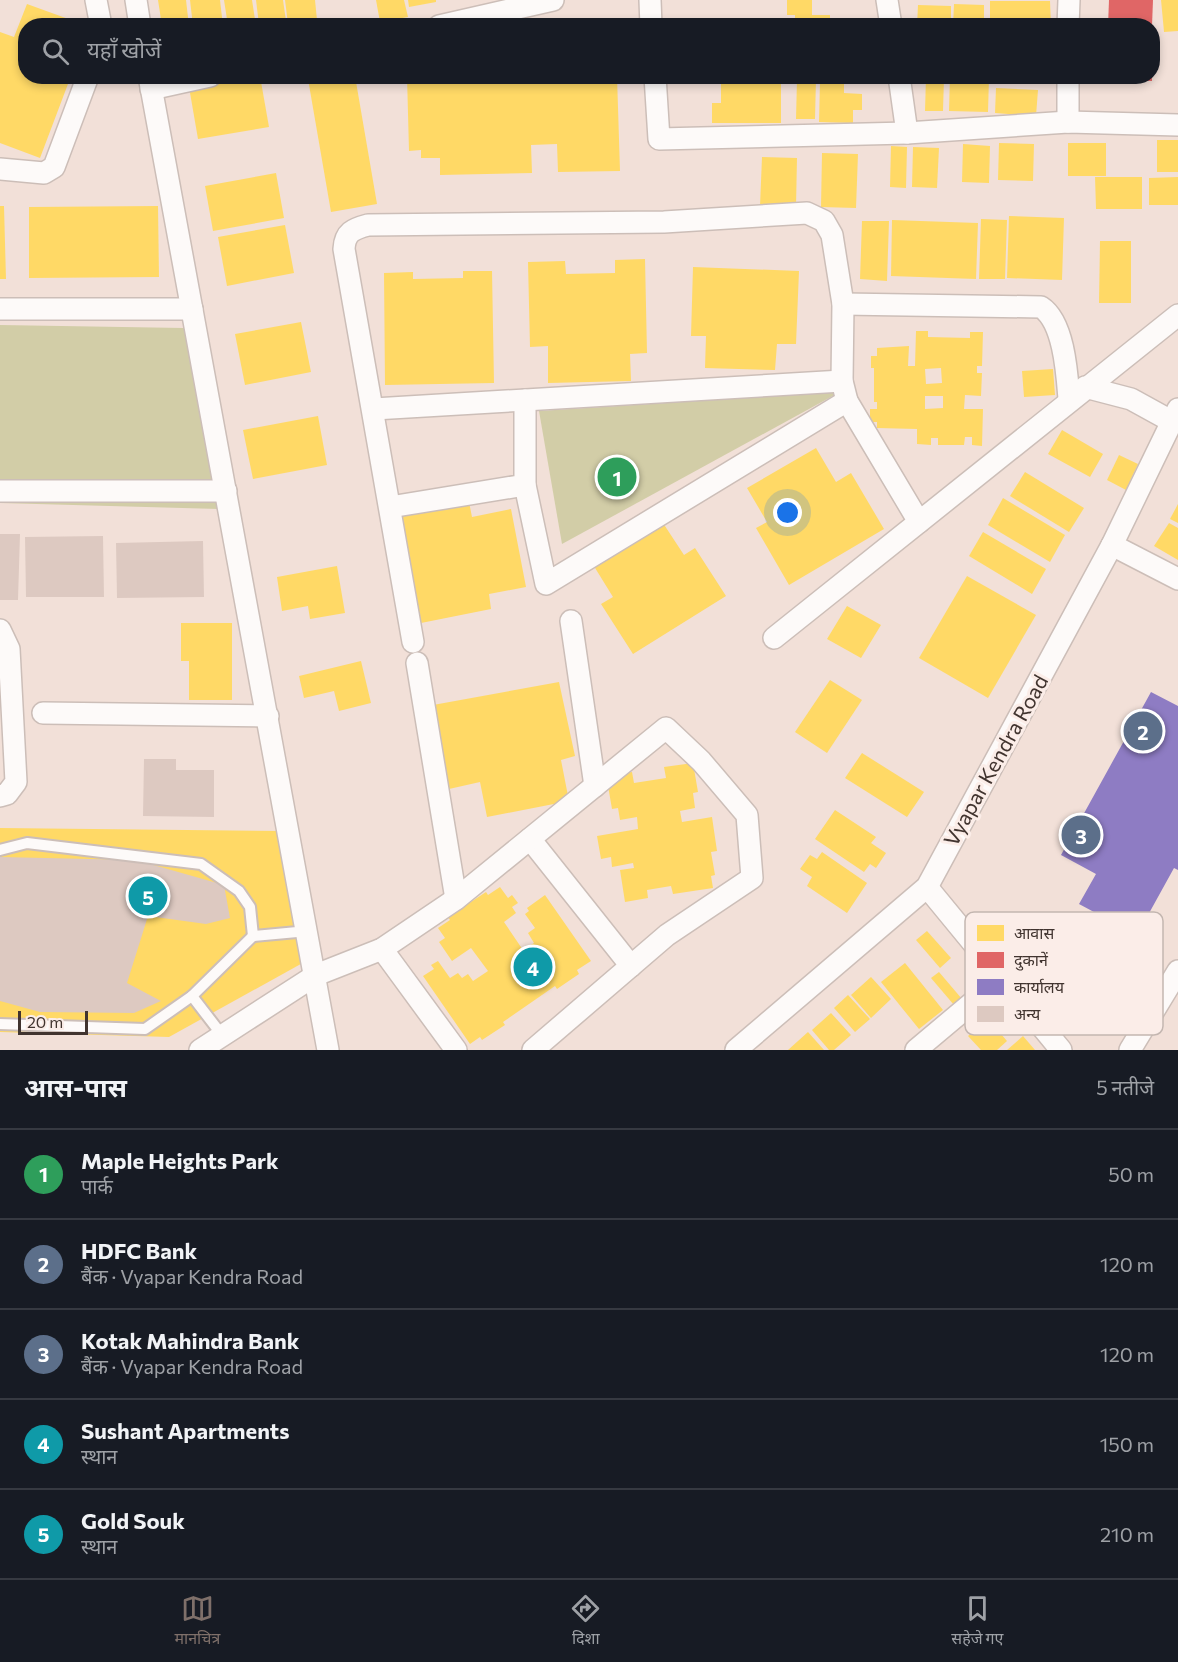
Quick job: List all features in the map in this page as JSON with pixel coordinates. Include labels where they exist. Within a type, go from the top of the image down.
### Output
[{"type":"street","points":[[96,0],[99,18]]},
{"type":"street","points":[[136,0],[139,18]]},
{"type":"street","points":[[474,18],[553,0]]},
{"type":"street","points":[[650,0],[651,18]]},
{"type":"street","points":[[887,0],[890,18]]},
{"type":"street","points":[[1068,0],[1068,18]]},
{"type":"street","points":[[0,169],[44,173],[54,167],[85,84]]},
{"type":"street","points":[[150,84],[308,931],[328,1050]]},
{"type":"street","points":[[656,84],[659,139],[907,133],[1068,122],[1178,125]]},
{"type":"street","points":[[900,84],[907,133]]},
{"type":"street","points":[[1068,84],[1068,122]]},
{"type":"street","points":[[456,898],[374,409],[344,249],[345,237],[352,229],[368,225],[664,222],[807,213],[824,221],[832,235],[843,304],[844,391],[920,522]]},
{"type":"street","points":[[843,304],[1041,307],[1050,313],[1057,324],[1077,393]]},
{"type":"street","points":[[0,309],[192,309]]},
{"type":"street","points":[[774,638],[1077,393],[1178,315]]},
{"type":"street","points":[[374,409],[525,400],[844,391]]},
{"type":"street","points":[[525,400],[525,484],[546,584],[844,391]]},
{"type":"street","points":[[1077,393],[1131,399],[1175,415]]},
{"type":"street","name":"Vyapar Kendra Road","points":[[736,1050],[927,886],[1112,545],[1175,415]]},
{"type":"street","points":[[390,507],[525,484]]},
{"type":"street","points":[[0,491],[226,492]]},
{"type":"street","points":[[1112,545],[1178,579]]},
{"type":"street","points":[[571,621],[595,786]]},
{"type":"street","points":[[0,630],[9,649],[16,782],[7,794],[0,796]]},
{"type":"street","points":[[43,713],[268,716]]},
{"type":"street","points":[[200,1050],[316,975],[382,949],[456,898],[666,728],[701,761],[747,815],[752,878],[667,935],[533,1050]]},
{"type":"street","points":[[530,839],[631,966]]},
{"type":"street","points":[[927,886],[965,932]]},
{"type":"street","points":[[382,949],[456,1050]]},
{"type":"street","points":[[1163,995],[1178,970]]},
{"type":"street","points":[[916,1050],[965,1009]]},
{"type":"street","points":[[1049,1035],[1061,1050]]},
{"type":"street","points":[[1130,1050],[1139,1035]]},
{"type":"lane","points":[[0,850],[27,843],[201,864],[239,891],[250,907],[253,936]]},
{"type":"lane","points":[[0,1024],[145,1029],[192,996],[253,936],[308,931]]},
{"type":"lane","points":[[192,996],[222,1035]]},
{"type":"shaded area","points":[[0,325],[184,328],[219,509],[0,503]]},
{"type":"shaded area","points":[[840,392],[562,544],[539,411]]},
{"type":"building: आवास","points":[[158,0],[186,0],[188,18],[161,18]]},
{"type":"building: आवास","points":[[190,0],[220,0],[222,18],[192,18]]},
{"type":"building: आवास","points":[[224,0],[252,0],[255,18],[227,18]]},
{"type":"building: आवास","points":[[256,0],[283,0],[286,18],[258,18]]},
{"type":"building: आवास","points":[[285,0],[315,0],[317,18],[287,18]]},
{"type":"building: आवास","points":[[376,0],[404,0],[408,17],[379,18]]},
{"type":"building: आवास","points":[[408,0],[436,0],[436,2],[409,7]]},
{"type":"building: आवास","points":[[787,0],[812,0],[812,15],[830,15],[830,18],[795,18],[795,15],[787,15]]},
{"type":"building: आवास","points":[[1161,0],[1178,0],[1178,31],[1164,32]]},
{"type":"building: आवास","points":[[990,1],[1050,1],[1051,18],[990,18]]},
{"type":"building: आवास","points":[[27,4],[66,18],[21,18]]},
{"type":"building: आवास","points":[[954,4],[984,5],[984,18],[953,18]]},
{"type":"building: आवास","points":[[918,5],[951,6],[951,18],[917,18]]},
{"type":"building: आवास","points":[[18,27],[18,84],[68,84],[40,158],[0,143],[0,32],[14,37]]},
{"type":"building: आवास","points":[[205,84],[261,84],[269,127],[198,139],[189,87]]},
{"type":"building: आवास","points":[[309,84],[356,84],[377,204],[331,212]]},
{"type":"building: आवास","points":[[407,84],[617,84],[620,171],[558,172],[557,144],[531,145],[532,173],[440,175],[440,158],[421,158],[421,150],[409,151]]},
{"type":"building: आवास","points":[[721,84],[781,84],[781,123],[712,123],[712,103],[721,103]]},
{"type":"building: आवास","points":[[797,84],[816,84],[815,119],[796,119]]},
{"type":"building: आवास","points":[[820,84],[844,84],[844,93],[862,94],[862,110],[853,110],[853,123],[819,122]]},
{"type":"building: आवास","points":[[926,84],[944,84],[943,111],[925,111]]},
{"type":"building: आवास","points":[[950,84],[989,84],[988,112],[949,111]]},
{"type":"building: आवास","points":[[996,88],[1038,90],[1036,116],[995,113]]},
{"type":"building: आवास","points":[[1157,140],[1178,140],[1178,172],[1157,172]]},
{"type":"building: आवास","points":[[999,143],[1034,144],[1033,181],[998,180]]},
{"type":"building: आवास","points":[[1068,143],[1106,143],[1106,176],[1068,176]]},
{"type":"building: आवास","points":[[963,144],[990,146],[989,183],[962,182]]},
{"type":"building: आवास","points":[[891,146],[907,147],[906,188],[890,187]]},
{"type":"building: आवास","points":[[913,147],[939,148],[937,188],[912,187]]},
{"type":"building: आवास","points":[[822,153],[858,154],[856,208],[821,207]]},
{"type":"building: आवास","points":[[762,157],[797,158],[796,207],[760,206]]},
{"type":"building: आवास","points":[[276,173],[284,218],[213,231],[205,186]]},
{"type":"building: आवास","points":[[1095,177],[1142,177],[1142,209],[1096,209]]},
{"type":"building: आवास","points":[[1178,177],[1178,205],[1149,205],[1149,178]]},
{"type":"building: आवास","points":[[0,206],[4,206],[6,279],[0,279]]},
{"type":"building: आवास","points":[[158,206],[159,277],[29,278],[29,207]]},
{"type":"building: आवास","points":[[1009,216],[1064,218],[1062,280],[1007,278]]},
{"type":"building: आवास","points":[[981,219],[1007,220],[1005,279],[979,279]]},
{"type":"building: आवास","points":[[892,220],[978,223],[976,279],[891,276]]},
{"type":"building: आवास","points":[[862,221],[889,221],[887,281],[860,279]]},
{"type":"building: आवास","points":[[285,225],[294,273],[227,286],[218,237]]},
{"type":"building: आवास","points":[[1100,241],[1131,241],[1131,303],[1099,303]]},
{"type":"building: आवास","points":[[645,259],[647,353],[630,354],[631,381],[548,383],[548,346],[530,347],[528,262],[565,261],[566,274],[615,273],[615,260]]},
{"type":"building: आवास","points":[[693,267],[799,271],[796,344],[777,344],[775,370],[705,368],[706,336],[691,336]]},
{"type":"building: आवास","points":[[463,271],[492,271],[494,383],[385,385],[384,273],[413,272],[413,279],[463,278]]},
{"type":"building: आवास","points":[[301,322],[311,372],[245,385],[235,334]]},
{"type":"building: आवास","points":[[916,331],[928,331],[928,337],[970,338],[970,332],[983,332],[982,366],[977,366],[977,373],[982,373],[981,396],[965,395],[964,409],[983,409],[982,446],[972,445],[972,437],[965,437],[964,445],[938,445],[938,438],[931,438],[931,445],[917,444],[917,429],[877,428],[877,422],[870,422],[870,409],[877,409],[877,402],[874,402],[874,368],[871,368],[871,356],[877,356],[877,348],[909,346],[908,366],[915,366]],"holes":[[[941,368],[942,383],[926,384],[925,369]],[[925,396],[943,396],[943,408],[925,409]]]},
{"type":"building: आवास","points":[[1053,369],[1055,395],[1024,397],[1022,371]]},
{"type":"building: आवास","points":[[318,416],[327,465],[253,479],[243,430]]},
{"type":"building: आवास","points":[[1062,430],[1103,454],[1090,477],[1048,454]]},
{"type":"building: आवास","points":[[816,448],[836,482],[851,473],[884,529],[789,585],[756,528],[767,522],[747,488]]},
{"type":"building: आवास","points":[[1119,455],[1138,464],[1126,490],[1107,480]]},
{"type":"building: आवास","points":[[1025,472],[1084,508],[1069,532],[1010,496]]},
{"type":"building: आवास","points":[[1003,498],[1065,535],[1050,562],[988,525]]},
{"type":"building: आवास","points":[[469,502],[472,517],[511,509],[526,587],[489,594],[491,609],[421,623],[399,515]]},
{"type":"building: आवास","points":[[1178,504],[1178,523],[1170,519]]},
{"type":"building: आवास","points":[[661,520],[684,555],[695,548],[726,596],[633,654],[601,604],[613,597],[592,563]]},
{"type":"building: आवास","points":[[1169,523],[1178,528],[1178,560],[1154,546]]},
{"type":"building: आवास","points":[[983,532],[1046,569],[1032,594],[969,556]]},
{"type":"building: आवास","points":[[337,566],[345,613],[310,619],[308,606],[282,611],[277,577]]},
{"type":"building: आवास","points":[[967,576],[1036,615],[988,698],[919,658]]},
{"type":"building: आवास","points":[[847,606],[881,625],[861,658],[827,639]]},
{"type":"building: आवास","points":[[181,623],[232,623],[232,700],[189,700],[189,661],[181,661]]},
{"type":"building: आवास","points":[[361,661],[371,703],[339,711],[334,691],[304,698],[299,676]]},
{"type":"building: आवास","points":[[830,680],[862,700],[827,753],[795,732]]},
{"type":"building: आवास","points":[[559,682],[575,756],[561,760],[569,801],[487,817],[480,782],[449,789],[433,705]]},
{"type":"building: आवास","points":[[862,753],[924,792],[907,817],[845,778]]},
{"type":"building: आवास","points":[[693,763],[698,792],[693,793],[695,808],[680,811],[682,822],[712,817],[717,851],[711,852],[715,875],[711,876],[713,888],[673,894],[671,886],[647,890],[648,898],[625,902],[620,870],[634,868],[633,863],[612,867],[611,857],[601,859],[597,836],[638,829],[637,817],[620,820],[618,808],[612,809],[607,780],[618,774],[632,772],[634,783],[666,778],[664,767]]},
{"type":"building: आवास","points":[[835,810],[876,837],[871,843],[886,853],[876,868],[870,864],[864,872],[815,839]]},
{"type":"building: आवास","points":[[0,828],[283,831],[308,960],[169,1037],[0,1032]]},
{"type":"building: आवास","points":[[822,852],[867,883],[847,913],[807,886],[812,877],[800,869],[810,855],[817,859]]},
{"type":"building: आवास","points":[[500,887],[508,898],[512,895],[518,903],[512,907],[516,913],[504,922],[523,950],[534,943],[528,933],[535,928],[525,914],[529,911],[527,908],[545,895],[591,961],[577,970],[579,974],[557,989],[555,986],[503,1022],[505,1025],[482,1040],[480,1037],[470,1044],[423,976],[434,969],[431,965],[438,961],[450,978],[458,973],[462,978],[468,974],[473,981],[488,971],[471,948],[452,961],[439,942],[445,938],[438,928],[450,920],[448,917],[486,892],[488,895]]},
{"type":"building: आवास","points":[[927,931],[951,958],[940,968],[916,940]]},
{"type":"building: आवास","points":[[905,963],[943,1010],[919,1029],[881,982]]},
{"type":"building: आवास","points":[[939,972],[962,999],[954,1005],[931,978]]},
{"type":"building: आवास","points":[[871,977],[891,999],[871,1018],[851,995]]},
{"type":"building: आवास","points":[[848,995],[870,1019],[855,1032],[834,1008]]},
{"type":"building: आवास","points":[[831,1013],[851,1035],[834,1050],[829,1050],[812,1030]]},
{"type":"building: आवास","points":[[808,1032],[824,1050],[788,1050]]},
{"type":"building: आवास","points":[[1002,1035],[1007,1041],[997,1050],[981,1050],[968,1036]]},
{"type":"building: आवास","points":[[1023,1036],[1035,1050],[1007,1050]]},
{"type":"building: दुकानें","points":[[1109,0],[1153,0],[1152,18],[1108,18]]},
{"type":"building: कार्यालय","points":[[1151,692],[1178,706],[1178,870],[1174,868],[1150,912],[1094,912],[1079,904],[1096,874],[1061,855]]},
{"type":"building: अन्य","points":[[0,534],[20,534],[18,600],[0,600]]},
{"type":"building: अन्य","points":[[103,536],[104,597],[26,597],[25,537]]},
{"type":"building: अन्य","points":[[203,541],[204,597],[117,598],[116,543]]},
{"type":"building: अन्य","points":[[144,759],[176,759],[176,770],[214,770],[214,817],[143,816]]},
{"type":"building: अन्य","points":[[0,857],[136,860],[224,885],[230,918],[206,924],[148,916],[127,983],[161,1001],[134,1013],[40,1012],[0,1001]]},
{"type":"place","name":"Maple Heights Park","points":[[617,477]]},
{"type":"place","name":"HDFC Bank","points":[[1143,731]]},
{"type":"place","name":"Kotak Mahindra Bank","points":[[1081,835]]},
{"type":"place","name":"Gold Souk","points":[[148,896]]},
{"type":"place","name":"Sushant Apartments","points":[[533,967]]}]
